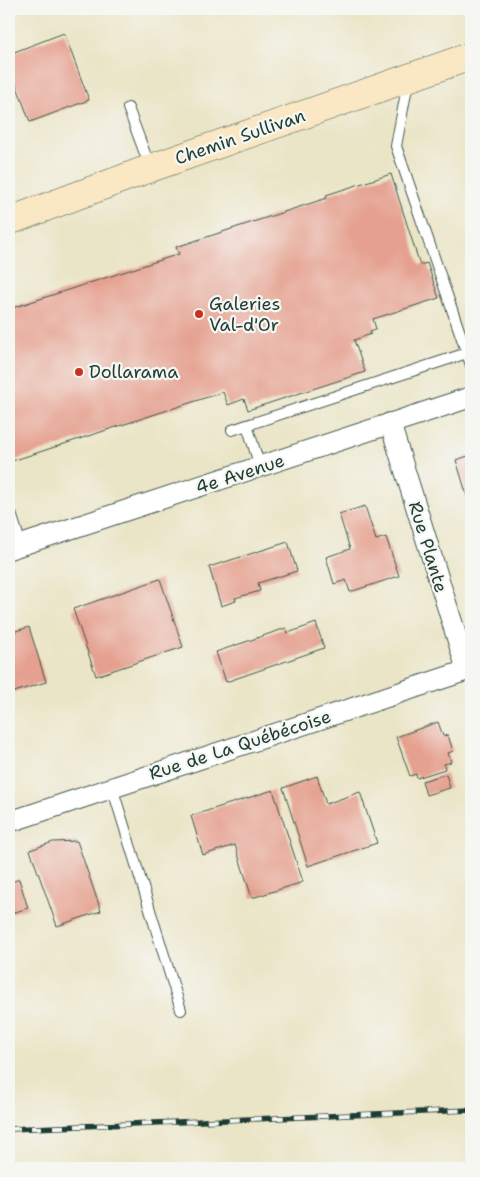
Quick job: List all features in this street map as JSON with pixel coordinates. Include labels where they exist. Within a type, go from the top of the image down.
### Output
[{"type":"street","name":"Chemin Sullivan","points":[[9,221],[151,168],[471,56]]},
{"type":"street","name":"4e Avenue","points":[[15,547],[260,468],[471,397]]},
{"type":"street","name":"Rue Plante","points":[[390,424],[469,670]]},
{"type":"street","name":"Rue de La Québécoise","points":[[9,822],[469,670]]},
{"type":"lane","points":[[408,79],[396,146],[471,365]]},
{"type":"lane","points":[[128,108],[151,168]]},
{"type":"lane","points":[[232,430],[467,353]]},
{"type":"lane","points":[[247,425],[260,468]]},
{"type":"lane","points":[[9,507],[15,547]]},
{"type":"lane","points":[[112,788],[181,1010]]},
{"type":"building","points":[[64,33],[89,100],[30,122],[9,65],[9,54]]},
{"type":"building","name":"Galeries Val-d'Or","points":[[391,174],[420,265],[427,263],[439,298],[373,319],[376,329],[370,331],[371,334],[354,340],[365,372],[248,410],[244,399],[228,405],[223,392],[9,462],[9,309],[179,254],[176,247],[327,198],[326,195]]},
{"type":"building","points":[[471,455],[471,509],[456,460]]},
{"type":"building","points":[[365,506],[376,540],[386,537],[399,576],[350,592],[346,580],[334,584],[326,557],[350,549],[339,514]]},
{"type":"building","points":[[288,542],[297,571],[258,583],[260,591],[235,598],[236,601],[221,606],[209,567]]},
{"type":"building","points":[[160,579],[183,647],[96,676],[73,609]]},
{"type":"building","points":[[316,623],[324,648],[226,682],[216,652],[286,628],[288,633]]},
{"type":"building","points":[[29,627],[46,682],[11,693],[9,686],[9,633]]},
{"type":"building","points":[[438,722],[443,736],[448,735],[453,751],[448,753],[451,762],[444,764],[445,769],[417,778],[416,774],[410,776],[396,737]]},
{"type":"building","points":[[446,774],[450,788],[426,795],[422,781]]},
{"type":"building","points":[[317,776],[326,804],[360,792],[377,843],[308,866],[283,788]]},
{"type":"building","points":[[273,790],[303,882],[252,898],[235,845],[203,855],[191,816]]},
{"type":"building","points":[[77,841],[101,911],[57,926],[30,850],[53,842]]},
{"type":"building","points":[[19,879],[28,908],[9,914],[9,883]]},
{"type":"railway","points":[[9,1129],[471,1110]]},
{"type":"place","name":"Galeries Val-d'Or","points":[[199,314]]},
{"type":"place","name":"Dollarama","points":[[79,372]]}]
